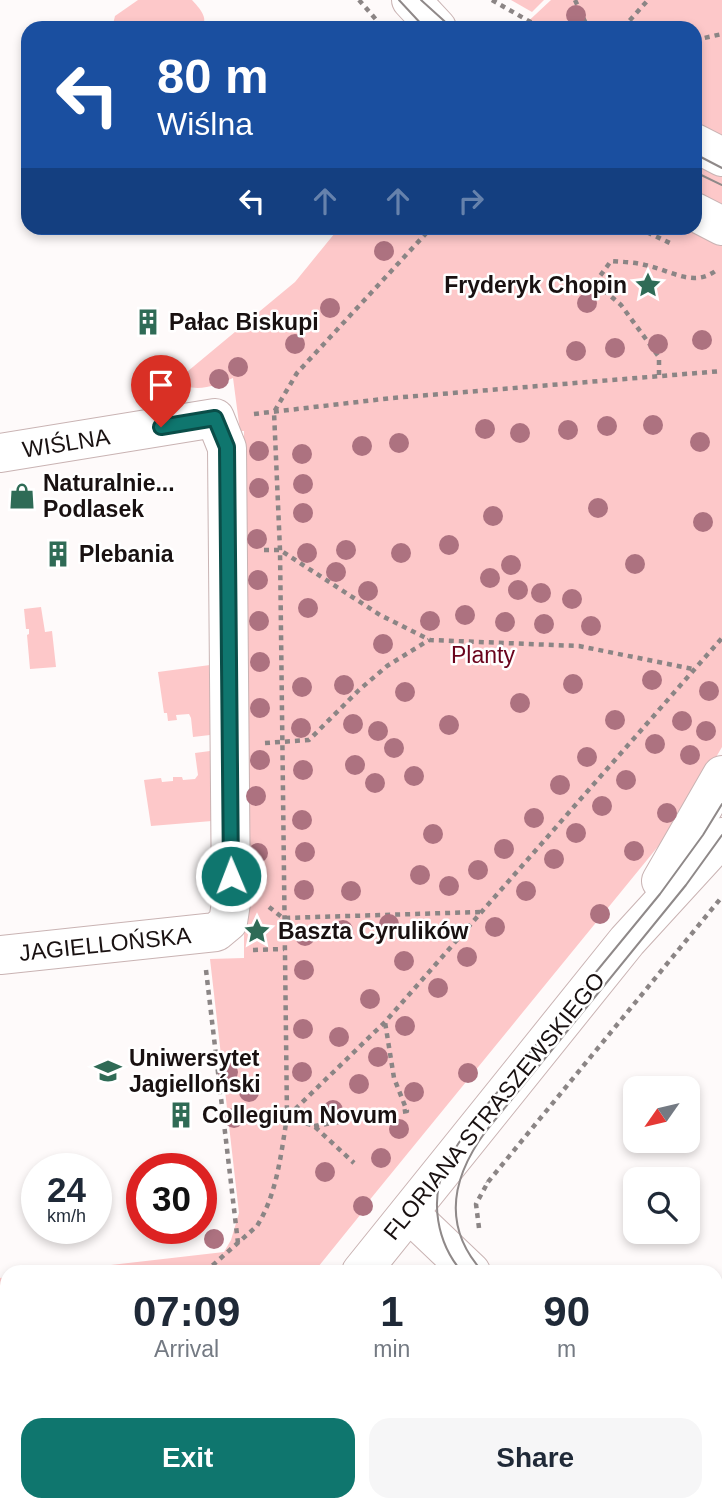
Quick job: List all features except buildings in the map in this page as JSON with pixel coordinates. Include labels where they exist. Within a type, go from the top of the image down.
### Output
[{"type":"street","points":[[702,147],[722,157]]},
{"type":"street","points":[[702,216],[722,226]]},
{"type":"street","name":"WIŚLNA","points":[[0,453],[215,418],[227,447],[247,903]]},
{"type":"street","name":"FLORIANA STRASZEWSKIEGO","points":[[627,940],[722,775]]},
{"type":"street","name":"FLORIANA STRASZEWSKIEGO","points":[[367,1265],[627,940],[722,837]]},
{"type":"street","name":"JAGIELLOŃSKA","points":[[0,955],[216,933],[247,903]]},
{"type":"street","points":[[409,1213],[464,1265]]},
{"type":"path","points":[[359,0],[377,21]]},
{"type":"path","points":[[492,0],[529,21]]},
{"type":"path","points":[[575,0],[585,21]]},
{"type":"path","points":[[629,21],[648,0]]},
{"type":"path","points":[[702,38],[722,34]]},
{"type":"path","points":[[213,1265],[257,1226],[263,1217],[278,1174],[287,1117],[280,550],[274,412],[297,373],[425,235]]},
{"type":"path","points":[[659,375],[659,356],[621,305],[607,293],[600,276],[611,261],[645,264],[680,277],[701,279],[718,268]]},
{"type":"path","points":[[274,412],[392,398],[722,370]]},
{"type":"path","points":[[280,550],[380,615],[430,640],[579,646],[694,669]]},
{"type":"path","points":[[287,1117],[385,1022],[722,638]]},
{"type":"path","points":[[264,743],[309,740],[387,666],[430,640]]},
{"type":"path","points":[[479,1234],[476,1204],[488,1182],[722,898]]},
{"type":"path","points":[[247,903],[283,918],[481,912]]},
{"type":"path","points":[[202,934],[238,1243]]},
{"type":"path","points":[[253,950],[284,948]]},
{"type":"path","points":[[314,1126],[407,1111],[394,1078],[385,1022]]},
{"type":"path","points":[[287,1117],[314,1126],[354,1163]]},
{"type":"path","points":[[481,1175],[488,1182]]},
{"type":"green space","points":[[138,0],[192,0],[202,13],[204,21],[114,21],[115,16]]},
{"type":"green space","points":[[511,0],[544,0],[532,12]]},
{"type":"green space","name":"Planty","points":[[551,0],[722,0],[722,747],[678,822],[320,1265],[111,1265],[224,1252],[231,1240],[239,1213],[210,959],[244,958],[244,431],[240,431],[233,378],[197,388],[176,381],[295,282],[333,235],[702,235],[702,21],[528,21]]},
{"type":"green space","points":[[41,607],[45,632],[52,631],[56,667],[30,669],[27,635],[29,629],[26,629],[24,609]]},
{"type":"green space","points":[[210,665],[211,731],[210,735],[193,737],[189,714],[176,715],[177,720],[168,721],[167,713],[164,713],[158,672]]},
{"type":"green space","points":[[210,751],[212,821],[151,826],[144,780],[161,778],[162,782],[173,781],[173,777],[195,779],[198,775],[195,753]]},
{"type":"tram line","points":[[399,0],[418,21]]},
{"type":"tram line","points":[[421,0],[444,21]]},
{"type":"tram line","points":[[702,158],[722,168]]},
{"type":"tram line","points":[[702,175],[722,185]]},
{"type":"tram line","points":[[456,1265],[441,1235],[437,1207],[441,1178],[449,1159],[472,1123],[660,894],[722,804]]},
{"type":"tram line","points":[[478,1265],[461,1237],[456,1202],[459,1184],[474,1148],[686,885],[722,835]]},
{"type":"place","name":"Fryderyk Chopin","points":[[648,285]]},
{"type":"place","name":"Pałac Biskupi","points":[[148,322]]},
{"type":"place","name":"Naturalnie... Podlasek","points":[[22,496]]},
{"type":"place","name":"Plebania","points":[[58,554]]},
{"type":"place","name":"Baszta Cyrulików","points":[[257,931]]},
{"type":"place","name":"Uniwersytet Jagielloński","points":[[108,1071]]},
{"type":"place","name":"Collegium Novum","points":[[181,1115]]},
{"type":"route","points":[[161,427],[215,418],[227,447],[231,876]]}]
